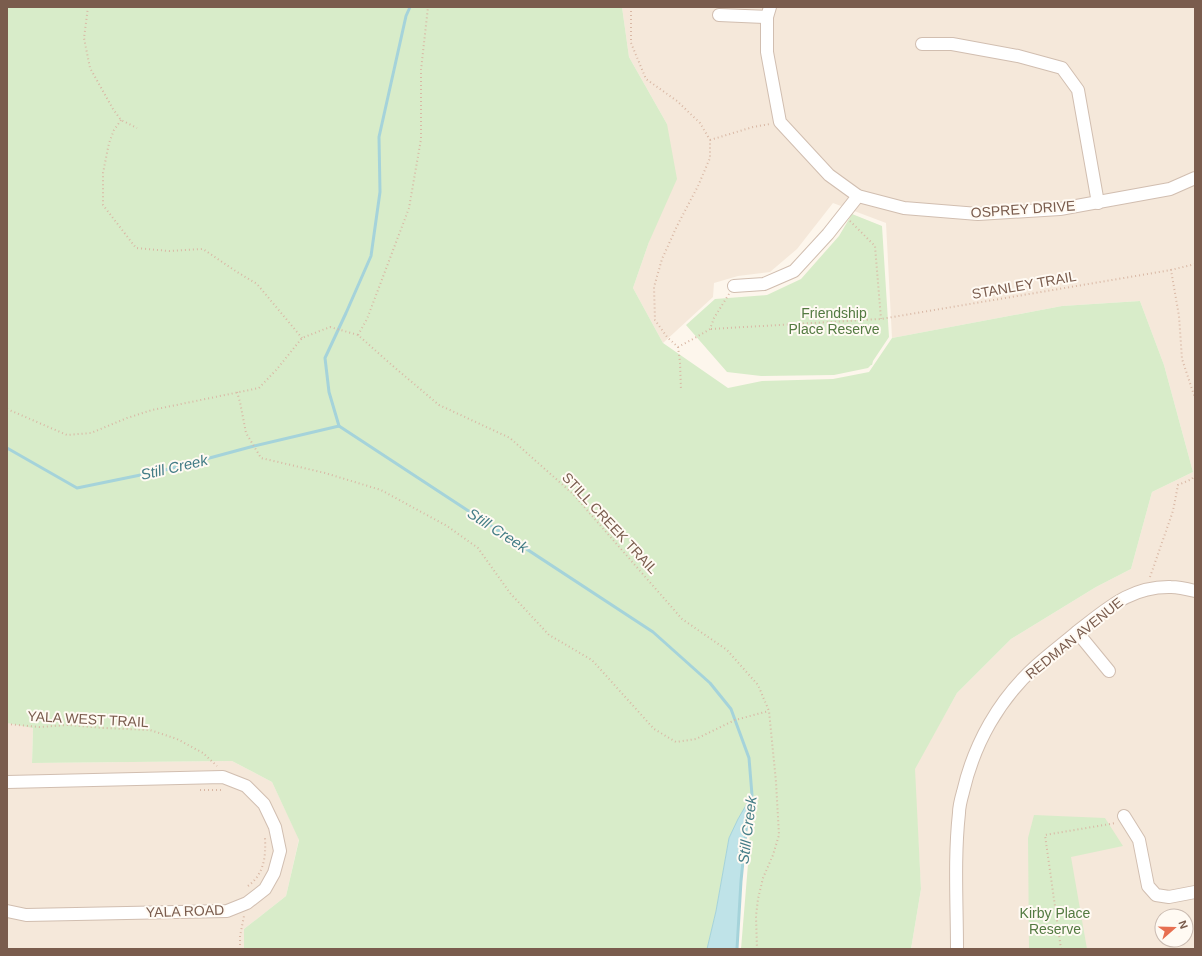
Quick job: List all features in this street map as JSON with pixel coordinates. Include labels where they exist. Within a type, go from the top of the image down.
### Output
[{"type":"street","points":[[719,15],[768,12],[767,52],[780,122]]},
{"type":"street","points":[[922,44],[952,44],[1018,56],[1062,68],[1078,90],[1098,202]]},
{"type":"street","name":"OSPREY DRIVE","points":[[780,122],[829,175],[858,196],[904,208],[978,214],[1060,209],[1170,189],[1195,178]]},
{"type":"street","points":[[734,286],[764,284],[794,271],[828,234],[858,196]]},
{"type":"street","name":"REDMAN AVENUE","points":[[957,949],[956,851],[959,812],[967,776],[978,743],[999,708],[1035,666],[1113,603],[1130,594],[1147,589],[1172,586],[1195,591]]},
{"type":"street","points":[[1078,632],[1109,671]]},
{"type":"street","name":"YALA ROAD","points":[[7,782],[223,777],[246,786],[264,804],[275,827],[280,851],[274,872],[265,889],[247,903],[227,911],[26,916],[7,911]]},
{"type":"street","points":[[1126,819],[1138,840],[1148,886],[1156,895],[1169,897],[1195,892]]},
{"type":"path","points":[[88,7],[84,38],[90,68],[120,120],[137,128]]},
{"type":"path","points":[[358,335],[367,318],[409,208],[421,139],[421,70],[428,7]]},
{"type":"path","points":[[631,7],[631,43],[646,79],[677,101],[700,123],[710,140],[710,158],[662,259],[654,287],[655,320],[667,337],[678,347],[682,390]]},
{"type":"path","points":[[120,120],[109,143],[103,173],[103,205],[136,248],[168,251],[203,249],[236,272],[257,284],[302,338]]},
{"type":"path","points":[[710,140],[753,127],[780,122]]},
{"type":"path","points":[[844,214],[875,246],[881,319]]},
{"type":"path","name":"STANLEY TRAIL","points":[[710,329],[881,319],[1171,270],[1195,264]]},
{"type":"path","points":[[1171,270],[1179,316],[1182,359],[1195,398]]},
{"type":"path","points":[[678,347],[693,340],[710,329],[714,318],[734,286]]},
{"type":"path","name":"STILL CREEK TRAIL","points":[[7,410],[67,435],[91,433],[127,418],[152,410],[258,388],[277,369],[302,338],[330,327],[358,335],[394,367],[440,404],[510,438],[573,494],[682,619],[727,650],[758,685],[769,711],[779,835],[773,855],[763,878],[758,899],[756,916],[757,949]]},
{"type":"path","points":[[237,392],[246,433],[261,458],[325,473],[381,490],[447,526],[478,548],[510,593],[549,635],[592,660],[654,729],[659,732],[676,742],[689,740],[735,720],[769,711]]},
{"type":"path","points":[[1147,589],[1152,570],[1173,511],[1178,485],[1192,479],[1195,475]]},
{"type":"path","name":"YALA WEST TRAIL","points":[[7,724],[39,727],[68,725],[150,730],[177,739],[203,753],[217,766],[223,777]]},
{"type":"path","points":[[193,790],[222,790],[227,792]]},
{"type":"path","points":[[1061,949],[1045,834],[1126,819]]},
{"type":"path","points":[[246,888],[252,884],[261,871],[266,853],[265,831]]},
{"type":"path","points":[[240,949],[240,936],[247,903]]},
{"type":"shaded area","points":[[622,7],[1195,7],[1195,949],[911,949],[921,889],[914,769],[957,693],[1011,639],[1096,587],[1131,569],[1152,492],[1193,472],[1164,365],[1140,301],[1062,306],[892,338],[886,223],[833,203],[797,249],[770,272],[738,276],[714,283],[713,297],[663,343],[633,288],[649,242],[667,124],[629,57]]},
{"type":"shaded area","points":[[7,723],[33,727],[32,763],[232,761],[272,782],[299,839],[286,896],[244,929],[244,949],[7,949]]},
{"type":"green space","points":[[7,7],[622,7],[629,57],[667,124],[677,179],[649,242],[633,288],[663,343],[728,388],[762,381],[833,379],[869,372],[892,338],[1062,306],[1140,301],[1164,365],[1193,472],[1152,492],[1131,569],[1096,587],[1011,639],[957,693],[915,769],[921,889],[911,949],[741,949],[752,796],[738,819],[729,838],[716,911],[707,949],[244,949],[244,929],[286,896],[299,840],[272,782],[232,761],[32,763],[33,728],[7,723]]},
{"type":"green space","name":"Friendship Place Reserve","points":[[852,214],[882,226],[889,337],[873,361],[872,365],[868,368],[834,375],[761,376],[727,372],[686,325],[715,299],[767,295],[801,279],[839,236]]},
{"type":"green space","name":"Kirby Place Reserve","points":[[1034,815],[1105,818],[1123,846],[1071,857],[1087,949],[1029,949],[1028,838]]},
{"type":"water","points":[[752,795],[748,811],[741,881],[737,949],[707,949],[716,911],[729,838]]},
{"type":"waterway","points":[[339,426],[329,392],[325,358],[371,256],[380,192],[379,137],[406,16],[410,7]]},
{"type":"waterway","name":"Still Creek","points":[[7,448],[77,488],[165,470],[254,446],[339,426],[653,632],[710,683],[731,709],[749,758],[752,795],[748,811],[741,881],[737,949]]}]
